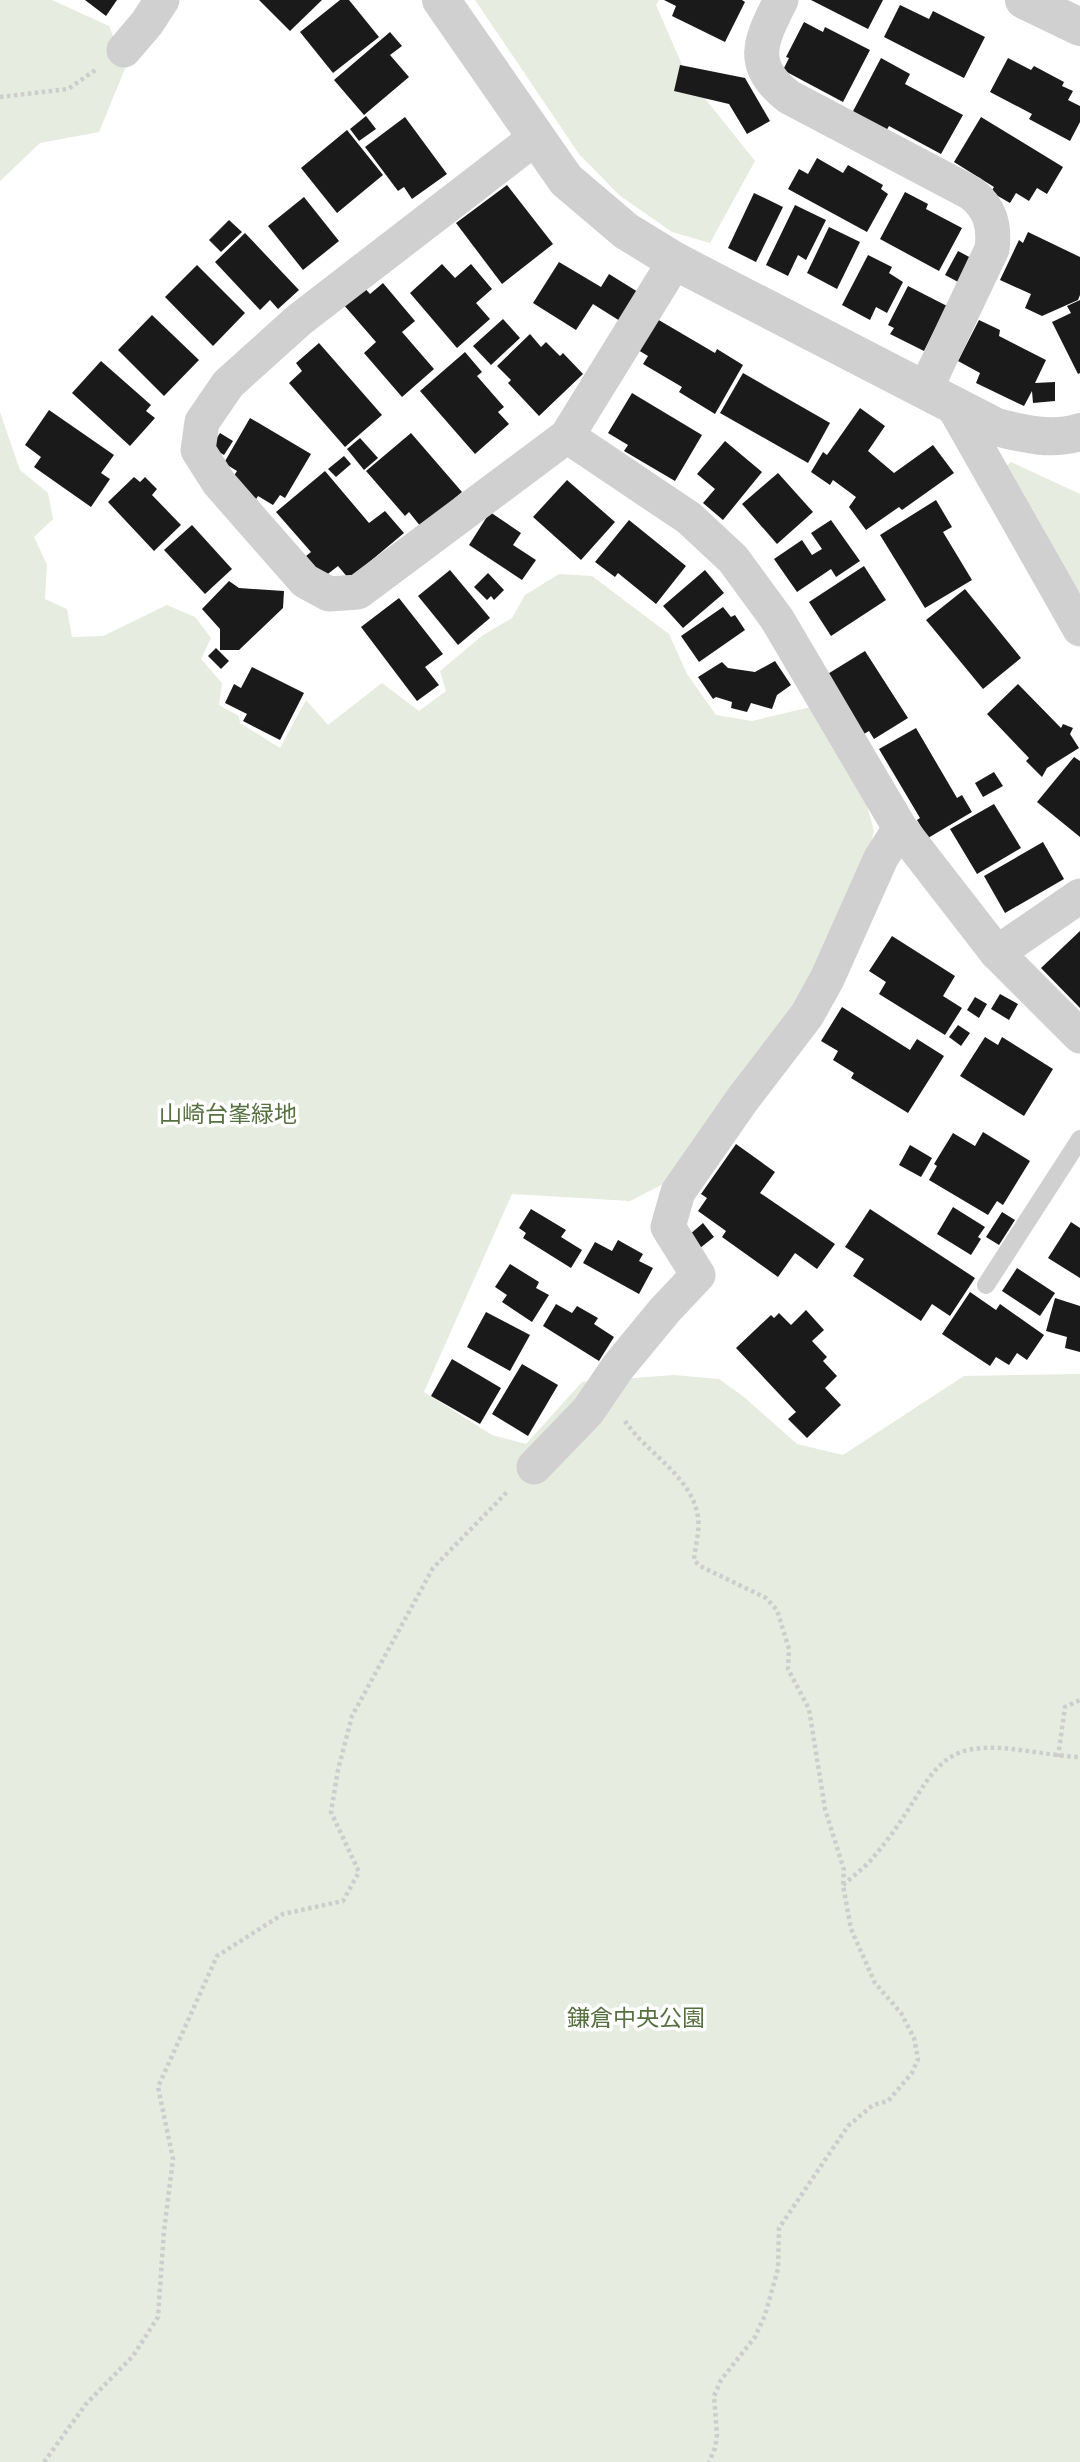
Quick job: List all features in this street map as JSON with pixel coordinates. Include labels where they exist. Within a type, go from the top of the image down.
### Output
[{"type":"street","points":[[124,50],[162,0]]},
{"type":"street","points":[[442,0],[566,180],[626,231],[675,261],[996,427],[1035,436],[1066,437],[1080,432]]},
{"type":"street","points":[[781,0],[761,44],[761,62],[777,88],[789,97],[971,193],[988,210],[994,235],[992,249],[939,399]]},
{"type":"street","points":[[1024,0],[1080,27]]},
{"type":"street","points":[[536,138],[299,320],[229,384],[202,422],[198,450],[219,483],[305,581],[329,594],[358,592],[567,436],[675,261]]},
{"type":"street","points":[[939,399],[1080,629]]},
{"type":"street","points":[[567,436],[689,518],[733,559],[777,619],[900,828],[997,953],[1080,1035]]},
{"type":"street","points":[[534,1466],[588,1411],[618,1367],[698,1275],[668,1227],[678,1192],[741,1100],[807,1015],[827,979],[880,858],[900,828]]},
{"type":"street","points":[[997,953],[1080,896]]},
{"type":"lane","points":[[986,1284],[1080,1139]]},
{"type":"path","points":[[0,97],[68,89]]},
{"type":"path","points":[[618,1367],[618,1412],[634,1434],[676,1476],[691,1496],[699,1528],[694,1560],[700,1566],[766,1598],[777,1610],[789,1649],[788,1669],[809,1710],[825,1809],[844,1870],[843,1885],[851,1929],[875,1983],[901,2013],[910,2030],[918,2059],[912,2073],[888,2101],[873,2105],[848,2126],[779,2228],[778,2269],[765,2315],[755,2337],[721,2380],[714,2396],[717,2435],[709,2462]]},
{"type":"path","points":[[44,2462],[86,2404],[132,2356],[158,2317],[164,2231],[173,2159],[158,2087],[217,1956],[283,1914],[343,1901],[359,1872],[331,1812],[338,1770],[352,1716],[433,1568],[470,1527],[534,1466]]},
{"type":"path","points":[[1058,1756],[1065,1707],[1080,1700]]},
{"type":"path","points":[[843,1885],[870,1861],[905,1814],[921,1787],[950,1757],[974,1749],[1080,1757]]},
{"type":"green space","points":[[0,0],[52,0],[109,26],[126,66],[99,132],[40,143],[0,181]]},
{"type":"green space","points":[[475,0],[659,0],[656,5],[687,76],[755,161],[710,243],[672,232],[619,195],[579,154]]},
{"type":"green space","points":[[0,412],[20,470],[48,493],[53,519],[34,537],[47,565],[45,599],[67,609],[72,637],[103,636],[167,605],[195,617],[211,638],[201,659],[222,683],[219,705],[239,716],[240,723],[280,748],[306,700],[328,725],[382,683],[419,711],[446,691],[440,671],[483,635],[512,618],[525,595],[559,574],[592,576],[669,634],[687,674],[716,715],[752,721],[815,706],[863,791],[874,831],[866,863],[816,974],[671,1180],[630,1201],[512,1194],[424,1392],[492,1435],[526,1444],[582,1382],[674,1375],[719,1379],[744,1397],[797,1444],[843,1455],[964,1376],[1080,1374],[1080,2462],[0,2462]]},
{"type":"green space","points":[[1011,462],[1080,494],[1080,591],[1077,597],[1005,467]]},
{"type":"building","points":[[85,0],[117,0],[106,16]]},
{"type":"building","points":[[259,0],[322,0],[290,31]]},
{"type":"building","points":[[340,0],[349,0],[379,37],[333,73],[300,32]]},
{"type":"building","points":[[664,0],[745,2],[725,42],[672,16],[676,6]]},
{"type":"building","points":[[811,0],[883,0],[868,29]]},
{"type":"building","points":[[900,5],[929,19],[933,11],[985,37],[964,78],[884,37]]},
{"type":"building","points":[[804,22],[823,32],[825,27],[870,50],[843,102],[783,70],[789,58],[786,57]]},
{"type":"building","points":[[390,32],[402,46],[390,55],[409,77],[364,115],[334,80]]},
{"type":"building","points":[[881,58],[910,74],[905,84],[963,115],[941,154],[889,126],[885,133],[851,115]]},
{"type":"building","points":[[1008,58],[1031,70],[1034,66],[1064,82],[1062,86],[1073,91],[1068,100],[1080,106],[1080,122],[1070,141],[1029,119],[1032,114],[990,92]]},
{"type":"building","points":[[680,65],[745,78],[770,121],[747,134],[729,104],[674,91]]},
{"type":"building","points":[[366,116],[376,129],[359,141],[350,129]]},
{"type":"building","points":[[405,117],[447,174],[412,199],[404,187],[398,191],[365,147]]},
{"type":"building","points":[[981,117],[1063,167],[1047,194],[1037,188],[1029,201],[1016,193],[1010,203],[991,192],[994,187],[954,162]]},
{"type":"building","points":[[347,130],[383,175],[337,213],[301,168]]},
{"type":"building","points":[[817,158],[843,173],[848,165],[883,185],[881,189],[888,194],[867,232],[788,189],[799,169],[808,174]]},
{"type":"building","points":[[507,185],[553,244],[502,284],[456,223]]},
{"type":"building","points":[[905,192],[928,204],[926,209],[962,228],[939,271],[880,239]]},
{"type":"building","points":[[754,193],[783,207],[756,262],[728,248]]},
{"type":"building","points":[[304,197],[339,241],[303,270],[268,226]]},
{"type":"building","points":[[795,205],[826,220],[806,260],[798,255],[788,276],[766,265]]},
{"type":"building","points":[[229,220],[242,232],[221,252],[209,240]]},
{"type":"building","points":[[829,227],[860,242],[837,289],[807,273]]},
{"type":"building","points":[[1028,232],[1080,257],[1078,300],[1042,316],[1025,308],[1031,294],[1000,280],[1019,240],[1023,243]]},
{"type":"building","points":[[245,233],[299,290],[278,309],[270,300],[260,310],[215,262]]},
{"type":"building","points":[[958,251],[973,259],[960,283],[945,275]]},
{"type":"building","points":[[868,255],[892,267],[889,273],[903,282],[887,313],[876,307],[870,320],[842,305]]},
{"type":"building","points":[[559,262],[601,287],[609,274],[638,292],[620,321],[593,304],[576,330],[533,303]]},
{"type":"building","points":[[442,264],[455,278],[471,264],[492,289],[476,303],[490,319],[457,348],[410,293]]},
{"type":"building","points":[[197,265],[245,313],[213,346],[165,297]]},
{"type":"building","points":[[383,283],[415,321],[402,332],[434,369],[402,397],[364,353],[376,342],[343,304],[363,286],[370,294]]},
{"type":"building","points":[[908,286],[947,306],[924,351],[890,334],[894,328],[888,325]]},
{"type":"building","points":[[1080,300],[1078,374],[1052,322],[1071,313],[1067,306]]},
{"type":"building","points":[[152,315],[199,360],[164,396],[118,350]]},
{"type":"building","points":[[503,319],[520,338],[491,365],[473,346]]},
{"type":"building","points":[[657,319],[715,353],[717,349],[743,365],[715,414],[679,392],[682,387],[643,364],[648,356],[638,350]]},
{"type":"building","points":[[979,320],[1000,330],[999,336],[1046,360],[1035,383],[1055,382],[1055,401],[1033,403],[1032,391],[1024,406],[976,383],[980,373],[958,361]]},
{"type":"building","points":[[530,334],[541,347],[546,342],[560,356],[563,353],[583,374],[539,416],[508,383],[511,380],[497,366]]},
{"type":"building","points":[[319,343],[382,415],[345,447],[289,383],[302,371],[296,363]]},
{"type":"building","points":[[465,352],[482,372],[477,376],[504,407],[498,412],[509,424],[475,454],[420,391]]},
{"type":"building","points":[[101,361],[151,405],[146,411],[155,418],[130,446],[72,393]]},
{"type":"building","points":[[743,373],[830,423],[808,463],[720,413]]},
{"type":"building","points":[[632,393],[702,435],[675,481],[624,451],[628,445],[608,433]]},
{"type":"building","points":[[860,408],[885,426],[868,451],[894,473],[933,445],[954,473],[902,510],[899,507],[866,530],[849,507],[856,497],[833,480],[830,485],[811,472],[823,452],[827,455]]},
{"type":"building","points":[[49,410],[114,455],[101,473],[110,479],[91,507],[34,467],[41,457],[25,445]]},
{"type":"building","points":[[250,418],[311,454],[285,498],[280,495],[273,505],[258,496],[253,504],[232,479],[237,471],[224,463]]},
{"type":"building","points":[[220,433],[233,441],[224,455],[211,447]]},
{"type":"building","points":[[411,433],[462,492],[421,527],[409,512],[405,516],[366,471]]},
{"type":"building","points":[[360,438],[378,458],[364,470],[347,449]]},
{"type":"building","points":[[725,441],[762,472],[723,520],[703,503],[715,489],[697,474]]},
{"type":"building","points":[[344,456],[351,464],[336,477],[328,469]]},
{"type":"building","points":[[325,471],[369,523],[385,511],[404,533],[349,579],[338,566],[324,577],[306,556],[311,552],[276,512]]},
{"type":"building","points":[[778,473],[813,512],[777,544],[742,504]]},
{"type":"building","points":[[134,477],[140,482],[145,477],[157,489],[152,495],[181,525],[154,551],[108,502]]},
{"type":"building","points":[[567,480],[615,522],[581,560],[533,517]]},
{"type":"building","points":[[936,500],[952,527],[943,532],[972,580],[925,608],[880,535]]},
{"type":"building","points":[[490,512],[521,533],[513,545],[536,560],[522,580],[469,545]]},
{"type":"building","points":[[629,520],[686,566],[656,604],[618,573],[615,577],[595,562]]},
{"type":"building","points":[[831,520],[860,561],[836,577],[831,569],[797,592],[774,559],[802,540],[812,555],[822,549],[811,533]]},
{"type":"building","points":[[192,525],[232,569],[205,594],[164,550]]},
{"type":"building","points":[[864,566],[886,600],[831,636],[809,602]]},
{"type":"building","points":[[450,570],[490,618],[458,645],[418,596]]},
{"type":"building","points":[[705,570],[724,593],[683,628],[663,606]]},
{"type":"building","points":[[488,573],[504,590],[494,600],[491,596],[487,600],[474,587]]},
{"type":"building","points":[[229,581],[239,588],[284,591],[283,608],[239,650],[220,650],[220,629],[202,609]]},
{"type":"building","points":[[965,589],[1021,658],[983,689],[926,620]]},
{"type":"building","points":[[399,598],[443,654],[425,667],[439,685],[417,701],[361,627]]},
{"type":"building","points":[[723,607],[731,617],[735,615],[745,630],[699,662],[681,636]]},
{"type":"building","points":[[216,648],[229,661],[221,669],[208,656]]},
{"type":"building","points":[[865,651],[908,718],[874,739],[869,731],[864,734],[826,675]]},
{"type":"building","points":[[775,661],[791,685],[777,695],[772,709],[751,703],[747,712],[731,708],[732,702],[716,697],[713,699],[698,677],[722,662],[728,668],[755,672]]},
{"type":"building","points":[[252,667],[304,693],[280,740],[243,721],[247,714],[225,703],[234,684],[241,688]]},
{"type":"building","points":[[1018,684],[1061,728],[1063,724],[1073,728],[1070,734],[1079,748],[1047,768],[1042,777],[1026,761],[1029,758],[987,714]]},
{"type":"building","points":[[916,728],[957,798],[962,795],[972,812],[928,838],[917,820],[920,818],[879,749]]},
{"type":"building","points":[[1074,757],[1080,761],[1080,837],[1037,802]]},
{"type":"building","points":[[994,772],[1003,786],[983,797],[975,783]]},
{"type":"building","points":[[994,804],[1021,848],[977,874],[950,829]]},
{"type":"building","points":[[1043,842],[1064,879],[1005,913],[984,876]]},
{"type":"building","points":[[1080,931],[1080,1008],[1041,968]]},
{"type":"building","points":[[892,936],[955,976],[943,996],[962,1008],[945,1035],[879,994],[886,982],[869,971]]},
{"type":"building","points":[[1000,994],[1018,1004],[1009,1020],[991,1009]]},
{"type":"building","points":[[975,997],[987,1004],[979,1018],[967,1010]]},
{"type":"building","points":[[842,1007],[910,1050],[917,1039],[944,1056],[908,1113],[851,1078],[854,1073],[833,1060],[838,1051],[821,1041]]},
{"type":"building","points":[[958,1025],[970,1033],[961,1046],[949,1037]]},
{"type":"building","points":[[985,1037],[998,1045],[1002,1037],[1053,1069],[1024,1116],[960,1076]]},
{"type":"building","points":[[983,1132],[1030,1161],[1003,1205],[997,1201],[988,1215],[929,1180],[937,1166],[934,1164],[953,1133],[975,1146]]},
{"type":"building","points":[[736,1144],[775,1172],[760,1193],[835,1244],[817,1269],[795,1253],[778,1277],[722,1237],[726,1231],[698,1211],[707,1198],[701,1194]]},
{"type":"building","points":[[910,1145],[932,1158],[921,1177],[899,1165]]},
{"type":"building","points":[[953,1207],[985,1227],[971,1255],[937,1234]]},
{"type":"building","points":[[531,1209],[566,1230],[561,1237],[582,1250],[571,1268],[523,1238],[526,1233],[519,1228]]},
{"type":"building","points":[[870,1209],[975,1278],[950,1316],[932,1304],[921,1321],[853,1276],[864,1259],[845,1247]]},
{"type":"building","points":[[1002,1212],[1015,1220],[999,1245],[986,1237]]},
{"type":"building","points":[[1071,1222],[1080,1228],[1080,1278],[1048,1258]]},
{"type":"building","points":[[703,1223],[714,1237],[700,1248],[689,1235]]},
{"type":"building","points":[[618,1240],[643,1254],[639,1261],[653,1268],[639,1294],[583,1263],[595,1242],[612,1251]]},
{"type":"building","points":[[510,1264],[539,1282],[536,1288],[549,1295],[532,1322],[502,1302],[507,1295],[495,1287]]},
{"type":"building","points":[[1017,1268],[1055,1293],[1040,1316],[1002,1291]]},
{"type":"building","points":[[970,1292],[996,1310],[1000,1304],[1044,1335],[1027,1360],[1017,1353],[1009,1365],[996,1357],[990,1366],[942,1334]]},
{"type":"building","points":[[1055,1298],[1080,1306],[1080,1352],[1065,1348],[1067,1337],[1046,1331]]},
{"type":"building","points":[[556,1304],[572,1313],[577,1306],[598,1318],[594,1324],[614,1337],[599,1361],[543,1326]]},
{"type":"building","points":[[806,1310],[824,1330],[812,1341],[827,1357],[823,1361],[837,1376],[825,1388],[841,1405],[807,1438],[788,1419],[796,1412],[736,1348],[771,1315],[774,1318],[779,1313],[791,1325]]},
{"type":"building","points":[[486,1312],[530,1335],[510,1371],[467,1347]]},
{"type":"building","points":[[452,1359],[501,1388],[480,1424],[431,1396]]},
{"type":"building","points":[[522,1364],[558,1385],[528,1436],[492,1414]]},
{"type":"park label","name":"山崎台峯緑地","points":[[228,1114]]},
{"type":"park label","name":"鎌倉中央公園","points":[[636,2018]]}]
